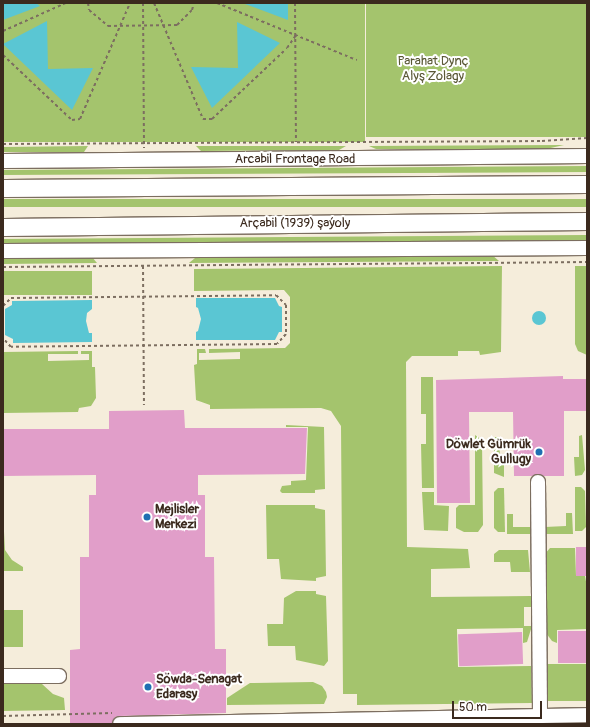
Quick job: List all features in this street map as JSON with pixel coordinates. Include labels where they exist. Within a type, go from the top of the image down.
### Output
[{"type":"main road","points":[[3,188],[587,184]]},
{"type":"main road","name":"Arçabil (1939) şaýoly","points":[[3,226],[587,220]]},
{"type":"street","name":"Arcabil Frontage Road","points":[[3,161],[587,156]]},
{"type":"street","points":[[3,251],[587,248]]},
{"type":"street","points":[[538,482],[540,716]]},
{"type":"street","points":[[3,676],[59,676]]},
{"type":"street","points":[[120,724],[587,715]]},
{"type":"path","points":[[3,31],[66,3]]},
{"type":"path","points":[[88,3],[89,10],[108,26],[177,25],[192,10],[194,3]]},
{"type":"path","points":[[3,56],[72,120],[80,119],[122,26],[130,3]]},
{"type":"path","points":[[143,3],[144,160]]},
{"type":"path","points":[[154,3],[203,119],[212,119],[287,48],[296,35]]},
{"type":"path","points":[[217,3],[357,60]]},
{"type":"path","points":[[296,3],[296,142]]},
{"type":"path","points":[[3,144],[587,138]]},
{"type":"path","points":[[3,267],[587,262]]},
{"type":"path","points":[[143,266],[144,405]]},
{"type":"path","points":[[3,306],[11,298],[276,295],[286,305],[286,334],[276,344],[11,347],[3,338]]},
{"type":"green space","points":[[3,3],[365,3],[365,142],[3,142]]},
{"type":"green space","name":"Parahat Dynç Alyş Zolagy","points":[[366,3],[587,3],[587,137],[366,137]]},
{"type":"green space","points":[[564,145],[546,149],[376,149],[369,146]]},
{"type":"green space","points":[[88,146],[84,152],[3,152],[3,147]]},
{"type":"green space","points":[[196,146],[346,146],[339,150],[201,151]]},
{"type":"green space","points":[[587,166],[587,172],[3,175],[3,170]]},
{"type":"green space","points":[[3,199],[587,199],[587,207],[3,207]]},
{"type":"green space","points":[[587,235],[587,240],[3,243],[3,239]]},
{"type":"green space","points":[[492,255],[499,261],[189,263],[195,258]]},
{"type":"green space","points":[[92,257],[97,263],[3,264],[3,259]]},
{"type":"green space","points":[[502,266],[501,352],[480,355],[479,351],[458,351],[458,356],[412,356],[406,362],[407,547],[468,549],[470,568],[431,569],[431,597],[531,596],[531,607],[524,607],[524,626],[532,626],[527,642],[523,643],[523,628],[457,629],[458,667],[531,666],[532,703],[357,705],[357,694],[343,694],[341,426],[331,411],[321,408],[210,409],[210,405],[196,400],[194,365],[197,364],[197,349],[205,349],[206,353],[199,353],[199,360],[240,359],[240,352],[209,353],[209,349],[285,348],[290,343],[290,297],[284,290],[194,291],[194,269]]},
{"type":"green space","points":[[575,266],[587,266],[587,355],[578,351],[575,344]]},
{"type":"green space","points":[[3,271],[92,271],[92,295],[3,295]]},
{"type":"green space","points":[[78,351],[78,354],[48,354],[48,361],[89,360],[89,354],[81,354],[81,351],[92,351],[92,367],[95,367],[96,398],[91,406],[79,408],[78,412],[3,413],[3,352]]},
{"type":"green space","points":[[421,377],[433,377],[434,488],[422,488],[421,444],[426,444],[426,414],[421,414]]},
{"type":"green space","points":[[286,425],[324,427],[325,489],[315,490],[315,493],[282,493],[280,491],[282,486],[291,485],[291,481],[306,480],[308,427],[286,427]]},
{"type":"green space","points":[[475,435],[482,440],[483,525],[478,532],[464,532],[456,528],[456,508],[459,505],[475,505]]},
{"type":"green space","points":[[582,435],[585,470],[582,475],[575,476],[574,457],[579,457],[579,436]]},
{"type":"green space","points":[[494,437],[499,437],[500,458],[504,458],[504,477],[494,473]]},
{"type":"green space","points":[[575,487],[581,487],[585,491],[586,527],[582,531],[575,531]]},
{"type":"green space","points":[[498,488],[504,488],[505,532],[498,532],[494,528],[494,492]]},
{"type":"green space","points":[[422,492],[434,492],[434,505],[449,506],[448,531],[424,530]]},
{"type":"green space","points":[[266,505],[315,505],[315,508],[325,510],[326,576],[316,578],[316,581],[281,579],[279,559],[267,559]]},
{"type":"green space","points":[[3,513],[5,550],[12,560],[23,567],[23,571],[3,571]]},
{"type":"green space","points":[[566,513],[572,513],[573,534],[545,534],[545,527],[566,526]]},
{"type":"green space","points":[[507,514],[513,514],[513,527],[534,527],[535,534],[507,534]]},
{"type":"green space","points":[[550,548],[575,548],[576,576],[585,576],[587,587],[587,629],[557,630],[557,643],[552,641],[546,633],[544,555]]},
{"type":"green space","points":[[499,550],[528,550],[530,572],[511,572],[510,562],[494,562],[494,554]]},
{"type":"green space","points":[[296,591],[316,591],[316,594],[326,596],[328,661],[324,666],[296,660],[295,646],[268,646],[267,624],[283,624],[284,598]]},
{"type":"green space","points":[[3,610],[23,610],[23,647],[3,647]]},
{"type":"green space","points":[[546,664],[587,664],[587,701],[546,701]]},
{"type":"green space","points":[[313,682],[322,686],[326,692],[327,697],[324,704],[227,705],[227,698],[250,683]]},
{"type":"green space","points":[[3,684],[42,684],[53,694],[64,698],[65,710],[3,711]]},
{"type":"water","points":[[3,3],[36,3],[40,6],[3,20]]},
{"type":"water","points":[[288,3],[288,20],[245,4]]},
{"type":"water","points":[[47,21],[48,69],[93,68],[72,110],[3,44]]},
{"type":"water","points":[[237,22],[280,43],[212,108],[191,67],[238,68]]},
{"type":"water","points":[[196,298],[275,298],[279,306],[282,307],[282,332],[279,332],[275,340],[196,340],[196,332],[198,331],[201,319],[198,308],[196,307]]},
{"type":"water","points":[[92,300],[92,309],[87,313],[86,321],[89,333],[92,333],[92,342],[13,343],[13,339],[5,335],[5,309],[12,305],[12,301]]},
{"type":"water","points":[[536,311],[542,311],[546,315],[546,321],[542,325],[536,325],[532,321],[532,315]]},
{"type":"building","name":"Döwlet Gümrük Gullugy","points":[[563,376],[563,379],[587,379],[587,411],[564,411],[564,476],[544,476],[538,474],[532,476],[514,476],[513,412],[469,412],[470,503],[437,503],[436,380]]},
{"type":"building","name":"Mejlisler Merkezi","points":[[184,410],[185,428],[307,428],[305,474],[198,475],[198,495],[205,495],[205,557],[214,557],[215,649],[226,649],[226,713],[120,716],[115,717],[112,724],[70,724],[70,650],[80,649],[80,557],[89,557],[89,495],[96,495],[96,475],[3,476],[3,429],[109,429],[109,411]]},
{"type":"building","points":[[576,547],[587,547],[587,576],[576,576]]},
{"type":"building","points":[[558,631],[587,631],[587,663],[558,663]]},
{"type":"building","points":[[522,632],[523,664],[459,666],[458,634]]},
{"type":"place","name":"Döwlet Gümrük Gullugy","points":[[539,452]]},
{"type":"place","name":"Mejlisler Merkezi","points":[[147,517]]},
{"type":"place","name":"Söwda-Senagat Edarasy","points":[[148,687]]}]
